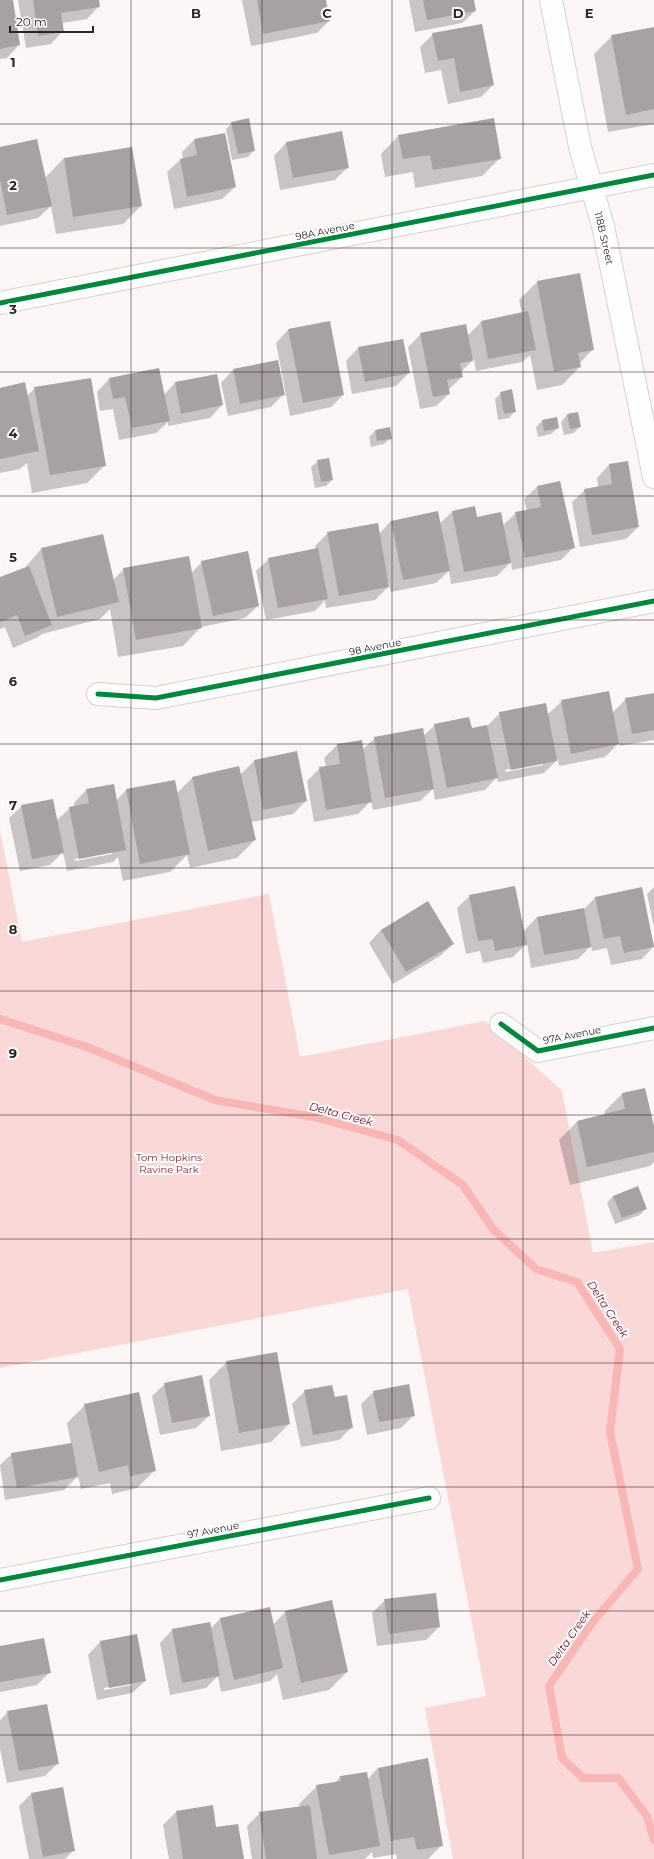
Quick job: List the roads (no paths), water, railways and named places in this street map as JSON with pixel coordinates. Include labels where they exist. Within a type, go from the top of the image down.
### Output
[{"type":"street","name":"118B Street","points":[[551,0],[580,147],[603,226],[654,477]]},
{"type":"street","name":"98A Avenue","points":[[0,303],[592,189],[654,175]]},
{"type":"street","name":"98 Avenue","points":[[98,694],[156,698],[654,601]]},
{"type":"street","name":"97A Avenue","points":[[501,1024],[538,1051],[654,1028]]},
{"type":"street","name":"97 Avenue","points":[[0,1580],[430,1498]]},
{"type":"waterway","name":"Delta Creek","points":[[0,1019],[87,1047],[215,1100],[314,1117],[398,1140],[463,1185],[493,1229],[536,1269],[577,1282],[620,1349],[610,1432],[638,1569],[592,1623],[549,1686],[562,1758],[583,1778],[618,1778],[647,1816],[654,1840]]},
{"type":"park label","name":"Tom Hopkins Ravine Park","points":[[169,1162]]}]
